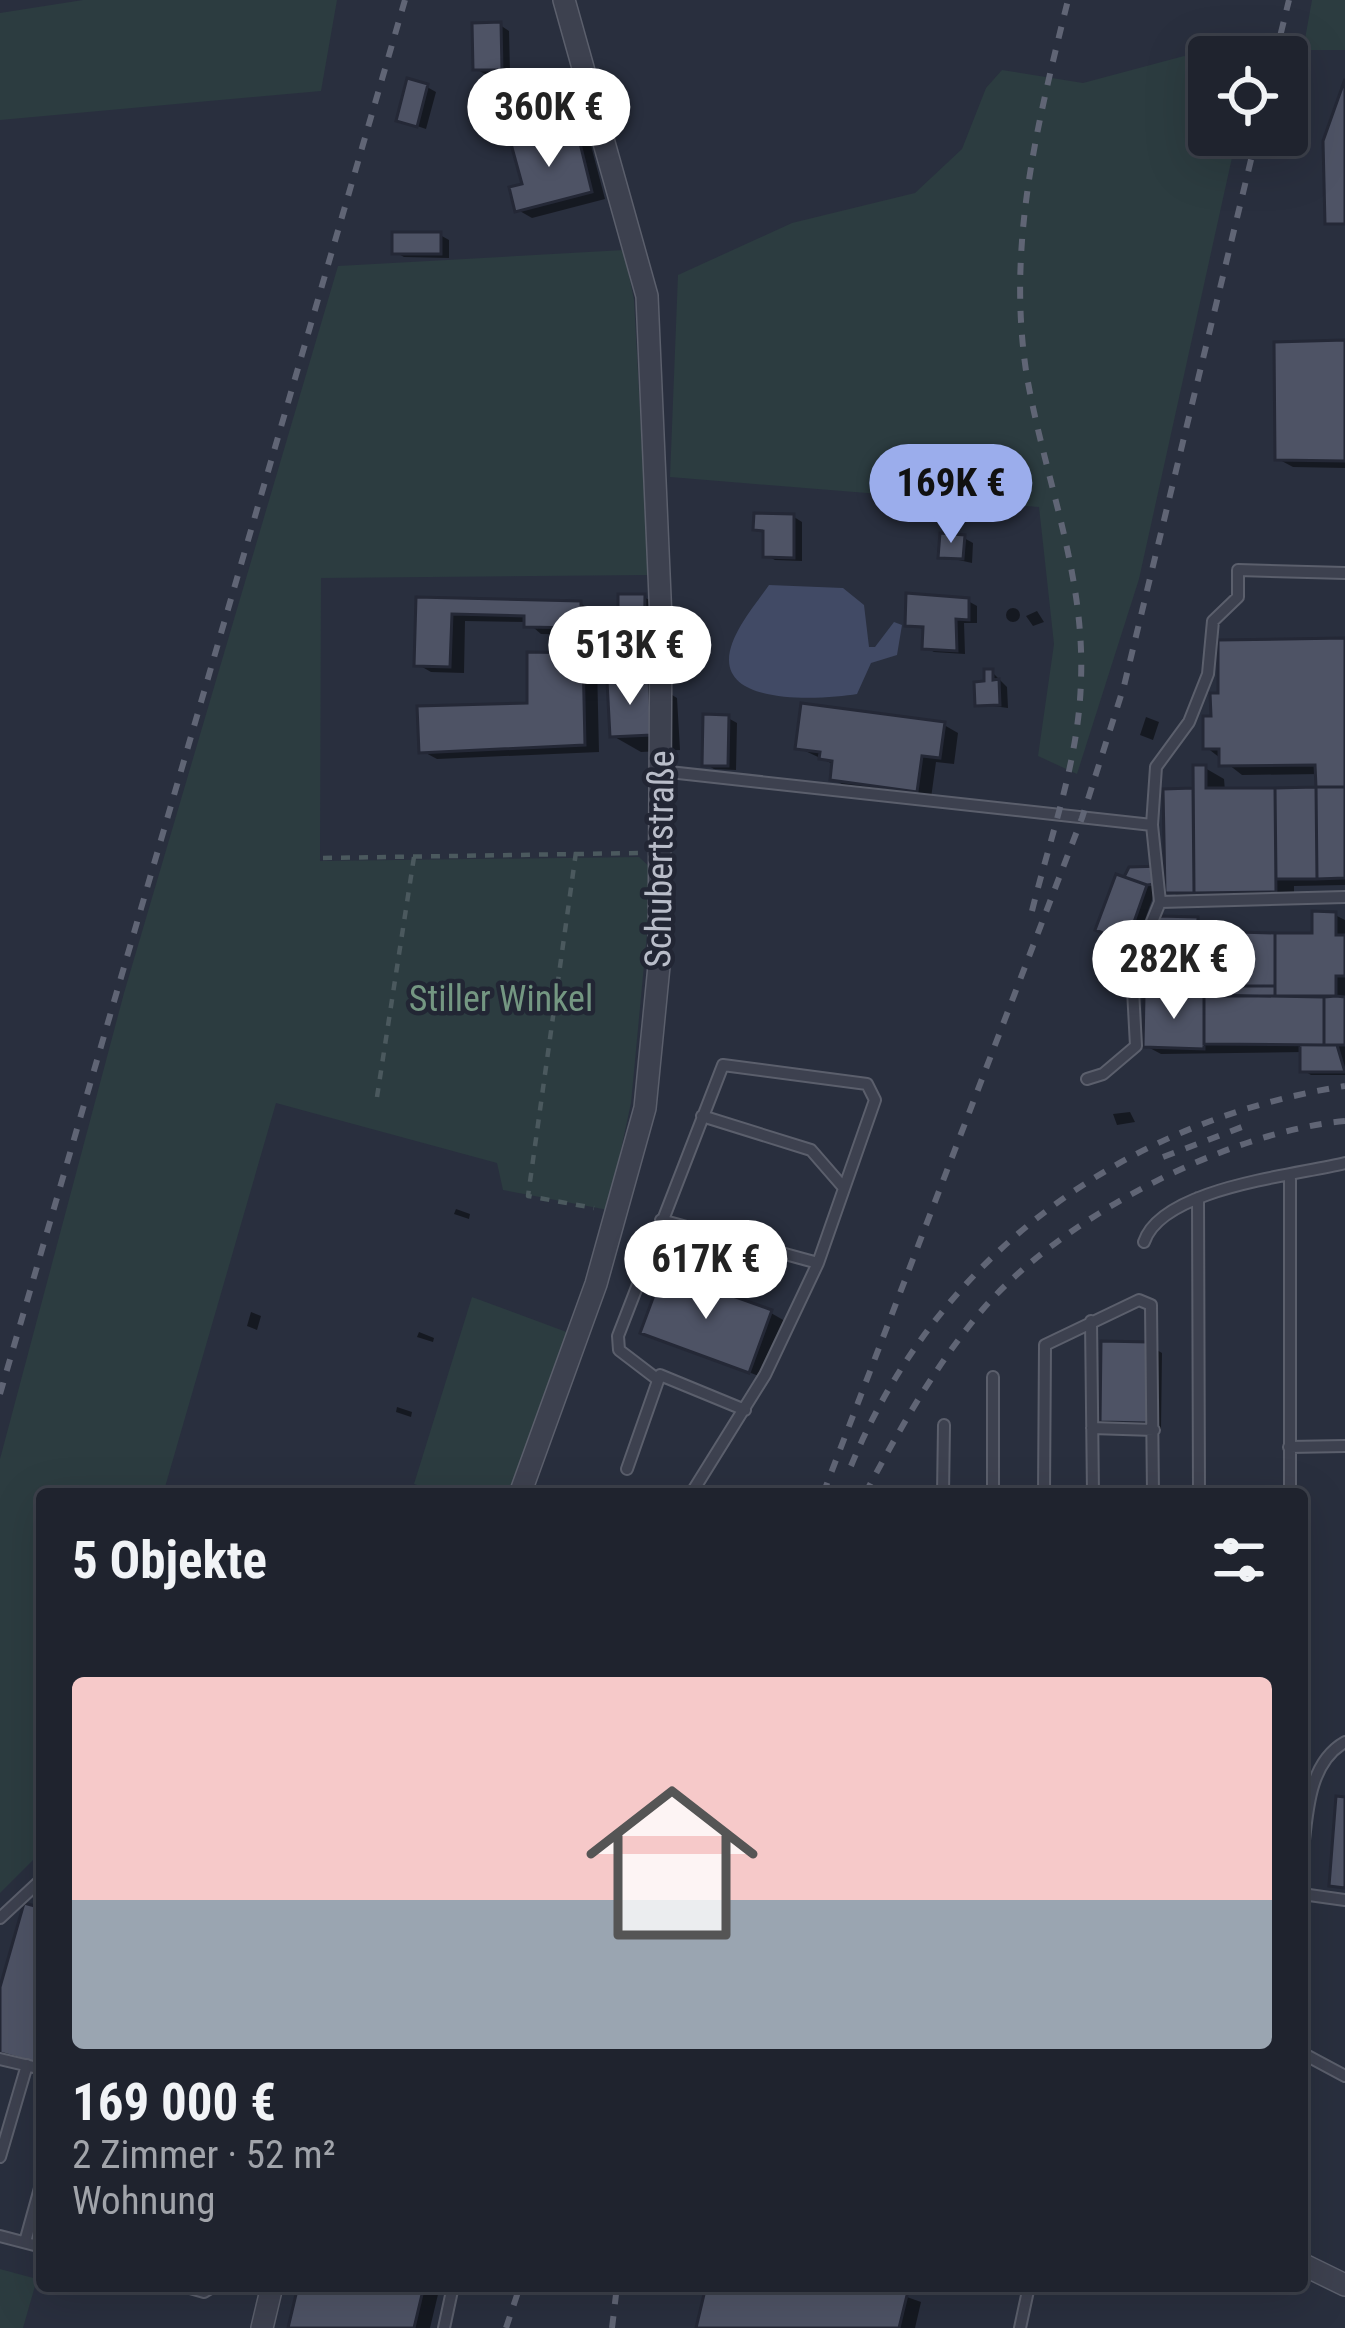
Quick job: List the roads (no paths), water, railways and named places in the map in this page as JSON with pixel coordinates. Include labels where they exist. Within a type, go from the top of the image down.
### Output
[{"type":"street","name":"Schubertstraße","points":[[522,1488],[616,1211],[645,1108],[659,966],[662,620],[647,296],[564,0]]},
{"type":"street","points":[[1308,2267],[1345,2285]]},
{"type":"street","points":[[262,2328],[271,2292]]},
{"type":"lane","points":[[1087,1079],[1103,1074],[1136,1046],[1132,971],[1160,902],[1152,825],[1156,767],[1189,722],[1208,674],[1213,621],[1238,597],[1238,570],[1345,573]]},
{"type":"lane","points":[[660,771],[1152,825]]},
{"type":"lane","points":[[1160,902],[1345,897]]},
{"type":"lane","points":[[657,1379],[619,1350],[617,1342],[719,1072],[730,1061],[867,1084],[875,1100],[818,1263],[745,1410],[695,1488]]},
{"type":"lane","points":[[702,1116],[811,1150],[844,1188]]},
{"type":"lane","points":[[1144,1242],[1160,1214],[1198,1198],[1345,1163]]},
{"type":"lane","points":[[1290,1177],[1290,1488]]},
{"type":"lane","points":[[1198,1198],[1199,1488]]},
{"type":"lane","points":[[661,1220],[818,1263]]},
{"type":"lane","points":[[1044,1488],[1045,1345],[1139,1300],[1151,1305],[1153,1488]]},
{"type":"lane","points":[[1091,1321],[1094,1488]]},
{"type":"lane","points":[[627,1468],[657,1379],[665,1373],[745,1410]]},
{"type":"lane","points":[[993,1377],[993,1488]]},
{"type":"lane","points":[[943,1488],[944,1425]]},
{"type":"lane","points":[[1093,1428],[1154,1430]]},
{"type":"lane","points":[[1289,1447],[1345,1447]]},
{"type":"lane","points":[[1308,1816],[1312,1787],[1334,1749],[1345,1742]]},
{"type":"lane","points":[[0,1918],[36,1885]]},
{"type":"lane","points":[[1308,1895],[1345,1900]]},
{"type":"lane","points":[[1308,2056],[1345,2076]]},
{"type":"lane","points":[[0,2059],[36,2067]]},
{"type":"lane","points":[[0,2157],[27,2065]]},
{"type":"lane","points":[[25,2242],[36,2203]]},
{"type":"lane","points":[[0,2236],[36,2245]]},
{"type":"lane","points":[[444,2328],[452,2292]]},
{"type":"lane","points":[[1020,2328],[1028,2292]]},
{"type":"water","points":[[769,585],[843,588],[864,605],[869,647],[875,647],[894,622],[902,625],[897,655],[871,663],[857,694],[782,696],[745,686],[733,675],[730,650]]},
{"type":"railway","points":[[0,1394],[405,0]]},
{"type":"railway","points":[[1032,911],[1070,768],[1081,680],[1077,602],[1027,377],[1020,281],[1036,140],[1068,0]]},
{"type":"railway","points":[[1280,36],[1289,0]]},
{"type":"railway","points":[[825,1488],[1082,818],[1124,686],[1252,156]]},
{"type":"railway","points":[[851,1466],[888,1391],[933,1323],[987,1263],[1047,1210],[1114,1166],[1186,1131],[1264,1104],[1345,1086]]},
{"type":"railway","points":[[868,1488],[946,1357],[1011,1280],[1051,1247],[1096,1215],[1196,1162],[1247,1143],[1345,1121]]},
{"type":"railway","points":[[1163,1157],[1242,1127]]},
{"type":"railway","points":[[506,2328],[518,2292]]},
{"type":"railway","points":[[612,2328],[616,2292]]},
{"type":"park label","name":"Stiller Winkel","points":[[501,998]]}]
